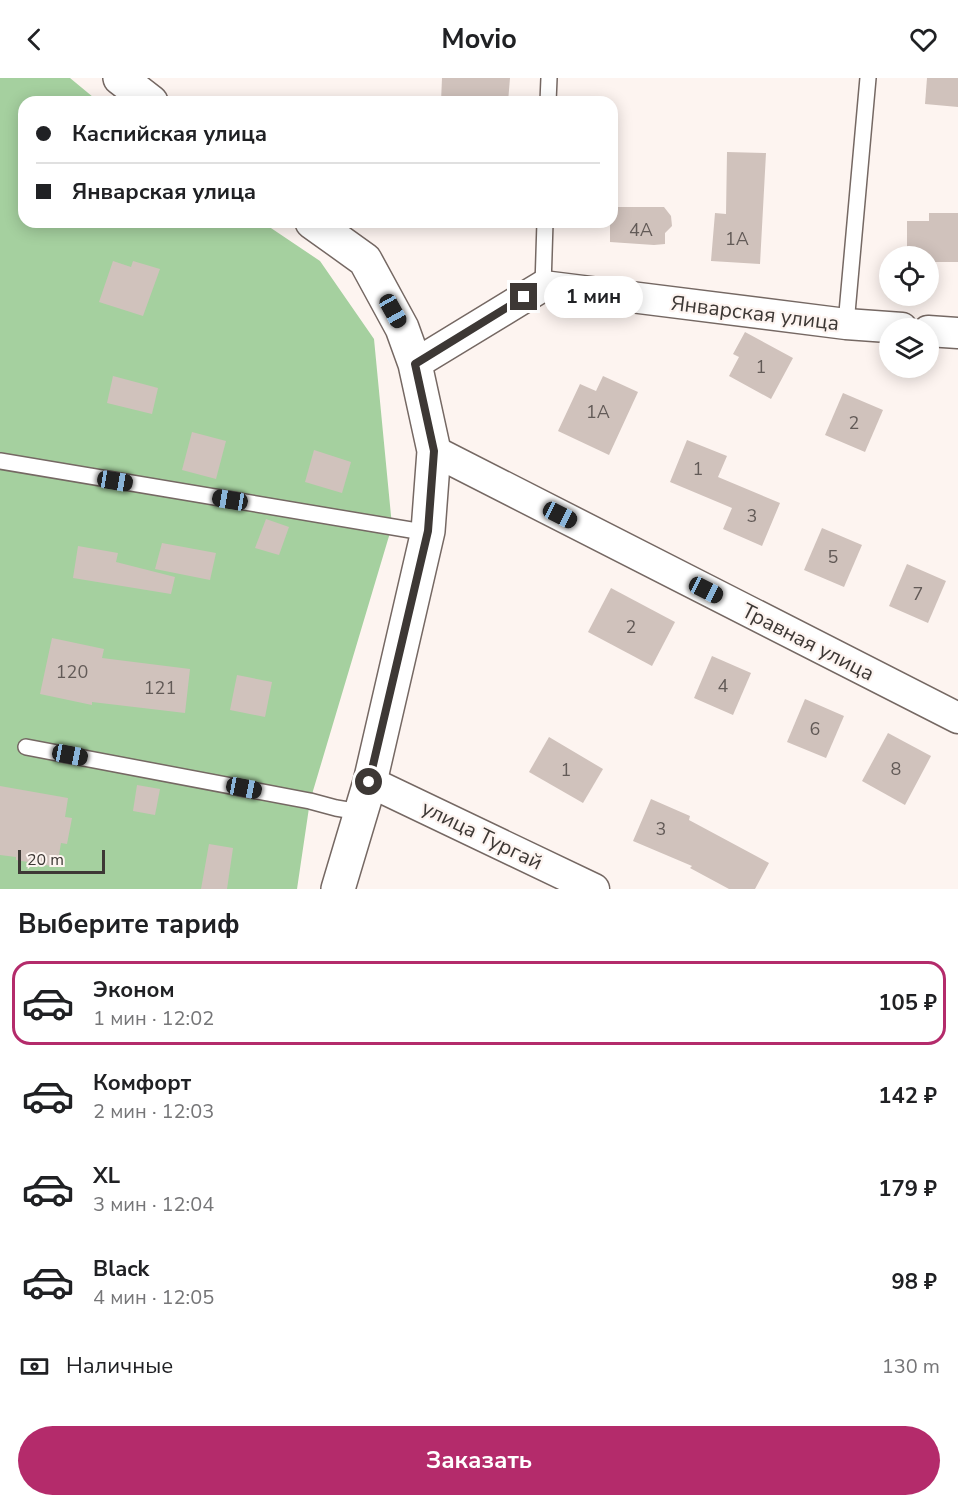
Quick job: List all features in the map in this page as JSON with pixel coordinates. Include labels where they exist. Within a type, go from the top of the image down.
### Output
[{"type":"street","points":[[120,78],[143,96]]},
{"type":"street","points":[[320,228],[365,260],[402,328],[415,364],[434,451],[428,531],[369,782],[338,889]]},
{"type":"street","points":[[415,364],[543,286]]},
{"type":"street","name":"Январская улица","points":[[543,286],[879,326]]},
{"type":"street","points":[[939,332],[958,333]]},
{"type":"street","name":"Травная улица","points":[[434,451],[958,718]]},
{"type":"street","name":"улица Тургай","points":[[369,782],[594,889]]},
{"type":"lane","points":[[548,96],[549,78]]},
{"type":"lane","points":[[846,324],[868,78]]},
{"type":"lane","points":[[543,286],[544,228]]},
{"type":"lane","points":[[0,461],[411,531],[428,531]]},
{"type":"lane","points":[[26,747],[360,812]]},
{"type":"green space","points":[[0,78],[70,78],[92,96],[18,96],[18,228],[271,228],[320,261],[374,339],[392,526],[310,801],[297,889],[0,889]]},
{"type":"building","points":[[442,78],[510,78],[508,96],[441,96]]},
{"type":"building","points":[[927,78],[958,78],[958,107],[925,104]]},
{"type":"building","points":[[727,152],[766,153],[760,264],[711,261],[715,213],[726,214]]},
{"type":"building","points":[[618,207],[664,207],[671,216],[672,226],[665,233],[665,244],[610,242],[610,228],[618,228]]},
{"type":"building","points":[[929,213],[958,213],[958,262],[939,262],[939,246],[907,246],[907,221],[929,221]]},
{"type":"building","points":[[113,261],[131,267],[133,261],[160,269],[143,316],[99,302]]},
{"type":"building","points":[[745,332],[793,358],[771,399],[729,376],[739,357],[733,354]]},
{"type":"building","points":[[113,376],[158,388],[152,414],[107,403]]},
{"type":"building","points":[[603,376],[638,392],[609,455],[558,431],[580,384],[596,391]]},
{"type":"building","points":[[843,393],[883,410],[865,452],[825,435]]},
{"type":"building","points":[[192,432],[226,441],[216,479],[182,470]]},
{"type":"building","points":[[687,440],[727,456],[718,477],[780,503],[762,546],[723,529],[732,508],[670,482]]},
{"type":"building","points":[[314,450],[351,462],[342,493],[305,482]]},
{"type":"building","points":[[266,519],[289,527],[279,555],[255,548]]},
{"type":"building","points":[[822,528],[862,545],[844,587],[804,570]]},
{"type":"building","points":[[162,543],[216,553],[210,580],[155,569]]},
{"type":"building","points":[[78,546],[118,553],[116,562],[175,577],[171,594],[73,578]]},
{"type":"building","points":[[907,564],[946,581],[928,623],[889,606]]},
{"type":"building","points":[[611,588],[675,622],[652,666],[588,632]]},
{"type":"building","points":[[52,638],[104,649],[102,658],[190,669],[185,713],[92,702],[92,705],[40,694]]},
{"type":"building","points":[[712,656],[751,673],[733,715],[694,698]]},
{"type":"building","points":[[237,675],[272,682],[265,717],[230,710]]},
{"type":"building","points":[[805,699],[844,716],[826,758],[787,742]]},
{"type":"building","points":[[888,733],[931,756],[905,805],[862,781]]},
{"type":"building","points":[[549,737],[603,769],[583,803],[529,772]]},
{"type":"building","points":[[137,785],[160,789],[155,815],[133,811]]},
{"type":"building","points":[[0,786],[68,798],[65,817],[72,818],[67,844],[61,843],[57,867],[0,855]]},
{"type":"building","points":[[651,799],[690,816],[689,820],[769,863],[755,889],[729,889],[690,868],[692,866],[633,841]]},
{"type":"building","points":[[209,844],[233,848],[227,889],[201,889]]},
{"type":"route","points":[[369,782],[428,531],[434,451],[415,364],[524,297]]}]
